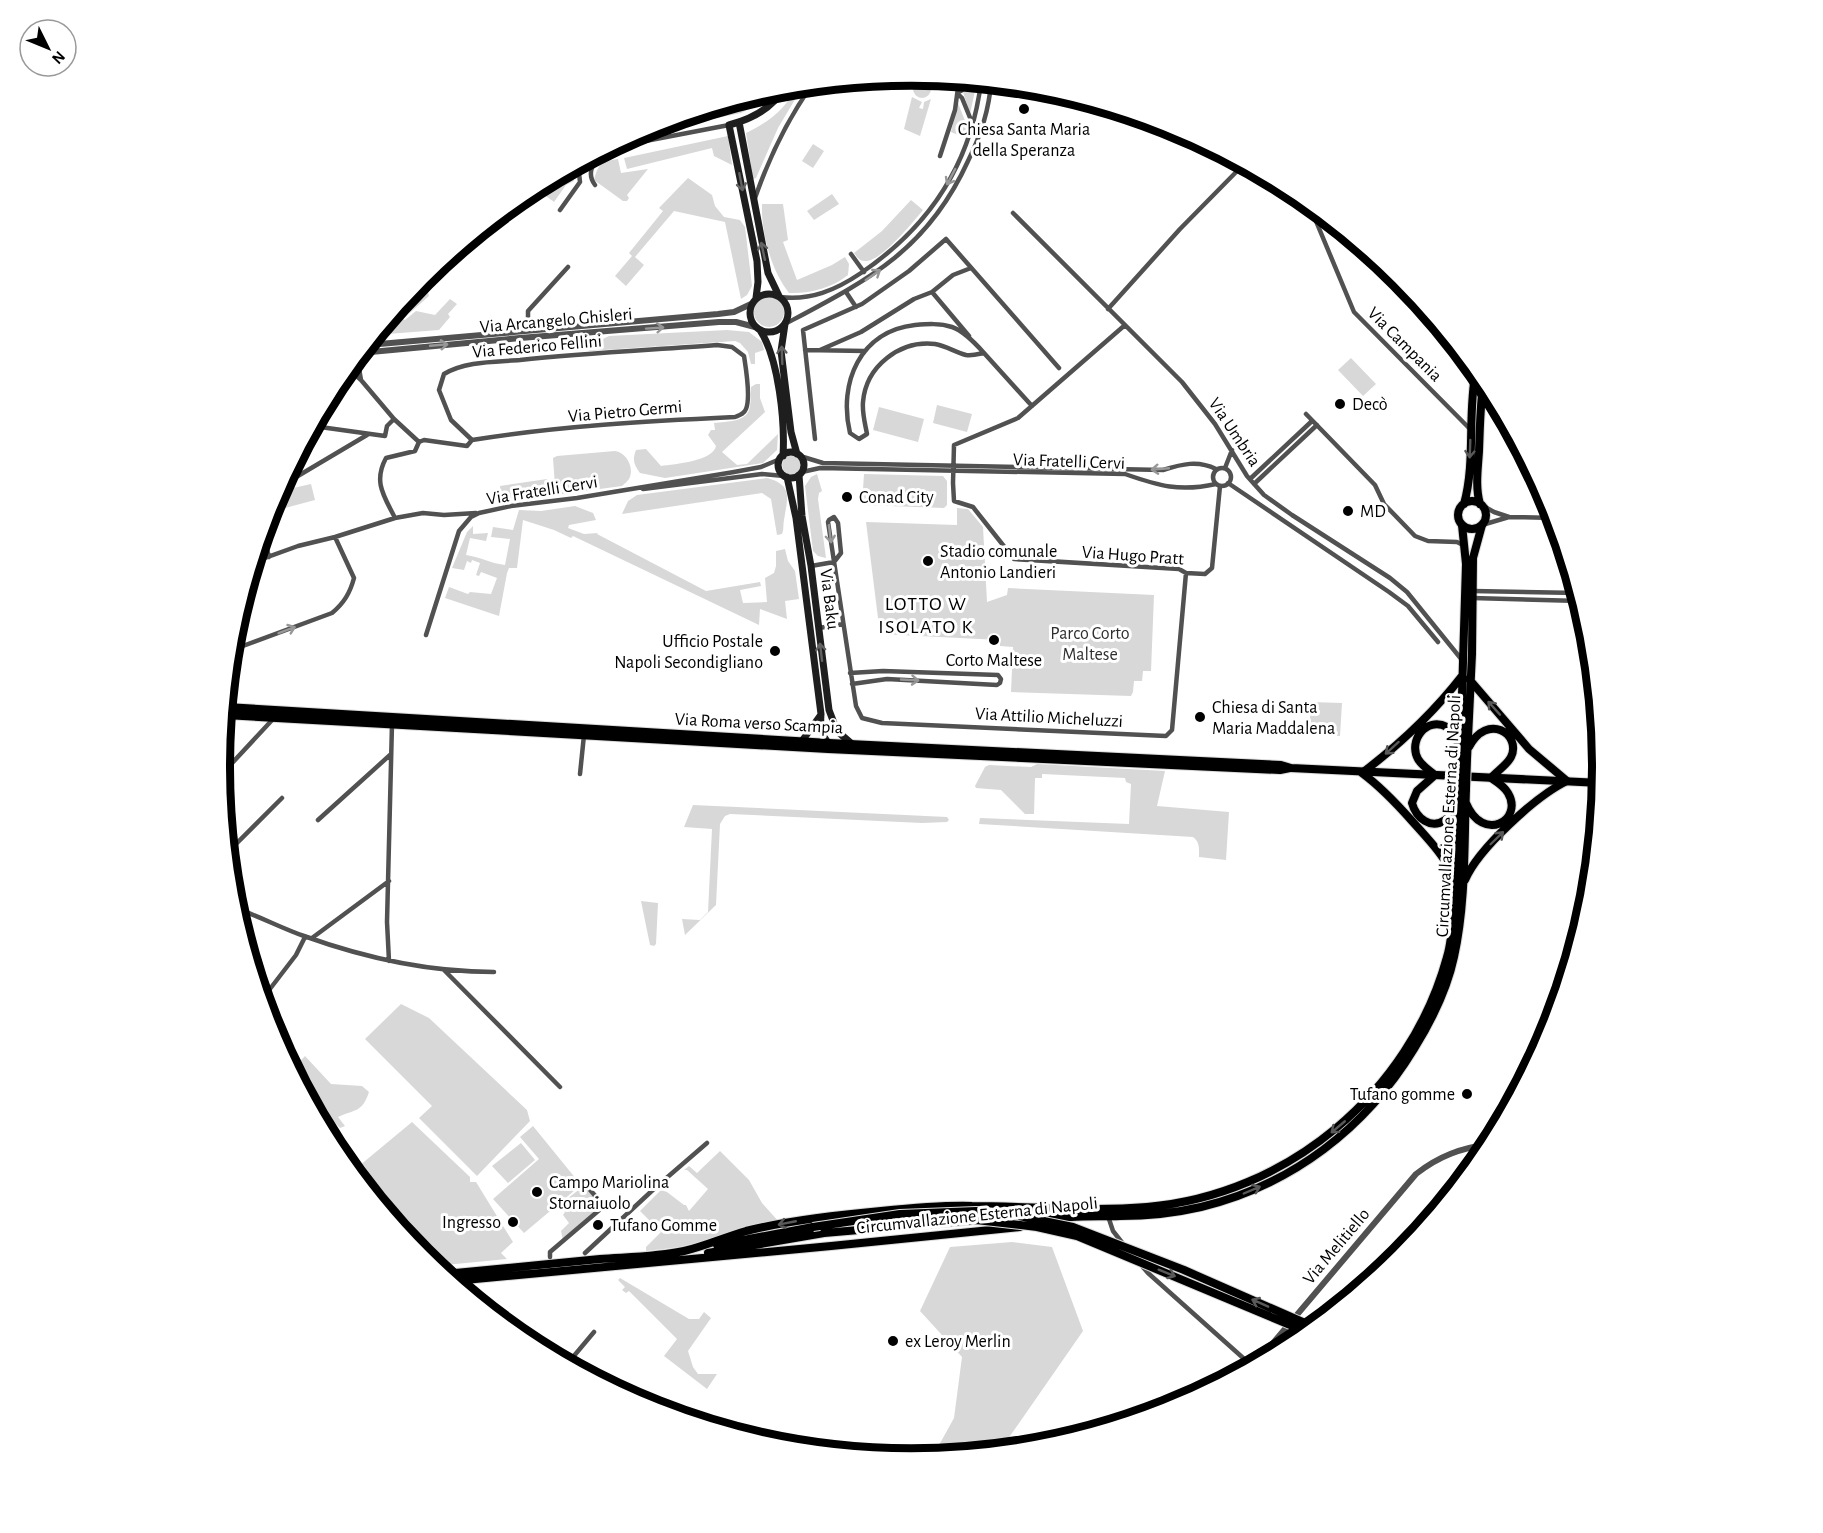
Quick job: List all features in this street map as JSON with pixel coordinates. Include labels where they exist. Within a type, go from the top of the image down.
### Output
[{"type":"main road","points":[[739,122],[768,273],[788,309],[781,351],[791,432],[804,464],[801,474],[792,478],[780,470],[784,435],[772,353],[749,314],[758,282],[756,261],[729,124],[754,116],[769,107],[775,100]]},
{"type":"main road","points":[[754,301],[766,294],[779,296]]},
{"type":"main road","points":[[757,329],[770,333],[785,324]]},
{"type":"main road","points":[[1474,383],[1468,484],[1464,504],[1458,516],[1462,525],[1469,529],[1482,525],[1486,514],[1480,504],[1477,482],[1481,394]]},
{"type":"main road","points":[[782,457],[790,453],[799,455]]},
{"type":"main road","name":"Via Baku","points":[[801,474],[802,516],[811,566],[829,710],[834,727],[834,735],[828,747]]},
{"type":"main road","name":"Via Baku","points":[[786,476],[802,568],[821,714],[820,725],[828,747]]},
{"type":"main road","points":[[1464,504],[1472,501],[1480,504]]},
{"type":"main road","name":"Circumvallazione Esterna di Napoli","points":[[1462,525],[1465,546],[1462,660],[1466,678]]},
{"type":"main road","name":"Circumvallazione Esterna di Napoli","points":[[463,1280],[1005,1229],[1071,1217],[1187,1210],[1240,1195],[1296,1169],[1319,1154],[1347,1132],[1403,1067],[1437,1005],[1454,959],[1466,678],[1472,637],[1473,558],[1482,525]]},
{"type":"main road","points":[[1466,678],[1529,750],[1567,781],[1537,800],[1484,850],[1459,883],[1433,844],[1393,799],[1362,772],[1386,754],[1466,678]]},
{"type":"main road","name":"Via Roma verso Scampia","points":[[233,707],[828,747],[1280,770],[1291,768]]},
{"type":"main road","points":[[802,741],[821,714]]},
{"type":"main road","name":"Via Roma verso Scampia","points":[[233,715],[802,741],[828,747],[852,744],[1592,782]]},
{"type":"main road","points":[[1432,726],[1447,727],[1463,755],[1473,739],[1488,728],[1504,731],[1512,742],[1513,750],[1510,758],[1491,778],[1508,793],[1512,802],[1506,819],[1494,826],[1482,824],[1462,802],[1442,822],[1428,823],[1417,816],[1412,803],[1414,797],[1435,775],[1423,766],[1418,758],[1414,742],[1419,734],[1432,726]]},
{"type":"main road","points":[[834,727],[852,744]]},
{"type":"main road","name":"Circumvallazione Esterna di Napoli","points":[[456,1273],[683,1251],[747,1231],[860,1213],[971,1206],[1075,1210],[1150,1207],[1187,1202],[1246,1183],[1288,1163],[1318,1144],[1351,1116],[1374,1092],[1400,1057],[1435,994],[1448,954],[1459,883]]},
{"type":"main road","points":[[683,1251],[813,1227],[900,1214],[976,1211],[1014,1215],[1073,1227],[1184,1270],[1304,1323]]},
{"type":"main road","points":[[659,1261],[824,1233],[976,1220],[1037,1227],[1077,1236],[1297,1328]]},
{"type":"street","points":[[940,156],[950,130],[958,87]]},
{"type":"street","points":[[958,93],[964,88]]},
{"type":"street","points":[[779,296],[793,299],[820,295],[864,272],[890,253],[912,232],[940,197],[964,150],[973,125],[980,89]]},
{"type":"street","points":[[785,324],[846,292],[883,268],[919,237],[947,202],[960,181],[975,147],[990,90]]},
{"type":"street","points":[[958,93],[973,125]]},
{"type":"street","points":[[753,204],[778,140],[805,94]]},
{"type":"street","points":[[975,116],[984,119]]},
{"type":"street","points":[[641,142],[729,124]]},
{"type":"street","points":[[593,165],[590,176],[595,186]]},
{"type":"street","points":[[1108,309],[1180,229],[1238,170]]},
{"type":"street","points":[[560,210],[580,182],[579,173]]},
{"type":"street","name":"Via Umbria","points":[[1013,213],[1182,382],[1203,407],[1248,477],[1264,495],[1390,578],[1407,592],[1462,660]]},
{"type":"street","name":"Via Campania","points":[[1315,218],[1354,312],[1470,429]]},
{"type":"street","points":[[912,232],[919,237]]},
{"type":"street","points":[[815,439],[803,330],[856,307],[909,271],[946,240],[1059,368]]},
{"type":"street","points":[[851,254],[864,272]]},
{"type":"street","name":"Via Arcangelo Ghisleri","points":[[528,329],[528,311],[568,267]]},
{"type":"street","points":[[820,350],[861,332],[914,299],[932,292],[953,275],[971,268]]},
{"type":"street","points":[[846,292],[856,307]]},
{"type":"street","points":[[932,292],[1032,406]]},
{"type":"street","name":"Via Arcangelo Ghisleri","points":[[377,344],[726,313],[744,309],[754,301]]},
{"type":"street","name":"Via Arcangelo Ghisleri","points":[[370,354],[520,338],[718,322],[736,322],[757,329]]},
{"type":"street","points":[[978,346],[951,327],[932,324],[909,326],[881,338],[858,360],[846,390],[846,418],[850,433],[860,439],[867,434],[863,400],[869,382],[878,366],[895,352],[921,344],[935,344],[966,355],[984,353]]},
{"type":"street","name":"Via Fratelli Cervi","points":[[954,467],[954,445],[1018,418],[1125,325]]},
{"type":"street","name":"Via Federico Fellini","points":[[472,440],[451,420],[439,390],[444,374],[453,369],[480,363],[576,354],[717,345],[732,347],[744,356],[747,379]]},
{"type":"street","points":[[805,350],[865,351]]},
{"type":"street","name":"Via Arcangelo Ghisleri","points":[[360,367],[361,380]]},
{"type":"street","name":"Via Arcangelo Ghisleri","points":[[355,374],[394,420],[419,442]]},
{"type":"street","name":"Via Pietro Germi","points":[[472,440],[604,425],[735,417],[743,414],[747,407],[747,379]]},
{"type":"street","points":[[1305,414],[1375,484],[1384,504],[1415,536],[1428,541],[1457,542],[1465,546]]},
{"type":"street","points":[[321,427],[385,436],[387,426],[394,420]]},
{"type":"street","points":[[1225,468],[1230,474],[1248,477],[1312,421]]},
{"type":"street","points":[[1254,484],[1317,426]]},
{"type":"street","points":[[295,478],[367,435]]},
{"type":"street","points":[[395,518],[379,484],[386,458],[415,451],[419,442],[424,440],[467,446],[472,440]]},
{"type":"street","points":[[1225,468],[1232,450]]},
{"type":"street","name":"Via Fratelli Cervi","points":[[799,455],[823,463],[1125,474],[1160,487],[1198,488],[1218,485]]},
{"type":"street","name":"Via Fratelli Cervi","points":[[426,635],[459,531],[471,517],[479,513],[761,467],[782,457]]},
{"type":"street","name":"Via Fratelli Cervi","points":[[801,474],[820,468],[1163,470],[1184,464],[1206,464],[1216,469]]},
{"type":"street","name":"Via Hugo Pratt","points":[[954,467],[954,501],[973,507],[1014,559],[1179,569],[1186,573],[1205,574],[1212,568],[1218,485]]},
{"type":"street","points":[[1225,468],[1216,469],[1213,477],[1218,485],[1228,483],[1408,606],[1438,642]]},
{"type":"street","name":"Via Fratelli Cervi","points":[[637,489],[762,474],[786,476]]},
{"type":"street","points":[[1228,483],[1230,474]]},
{"type":"street","points":[[1480,504],[1494,512],[1509,516],[1545,518]]},
{"type":"street","points":[[264,559],[298,546],[395,518],[423,513],[444,515],[479,513]]},
{"type":"street","points":[[1482,525],[1509,516]]},
{"type":"street","name":"Via Attilio Micheluzzi","points":[[834,562],[842,551],[838,523],[834,517],[828,522],[850,673],[857,711],[862,718],[874,722],[1169,735],[1172,730],[1186,573]]},
{"type":"street","points":[[242,646],[332,613],[340,606],[354,578],[335,537]]},
{"type":"street","points":[[267,549],[269,557]]},
{"type":"street","points":[[802,568],[834,562]]},
{"type":"street","points":[[1472,595],[1570,593]]},
{"type":"street","points":[[1472,595],[1571,600]]},
{"type":"street","points":[[819,628],[843,624]]},
{"type":"street","points":[[1450,645],[1463,642]]},
{"type":"street","points":[[850,673],[883,671],[998,675],[1001,679],[997,685],[887,679],[852,684]]},
{"type":"street","points":[[230,765],[274,718]]},
{"type":"street","points":[[389,961],[387,922],[392,724]]},
{"type":"street","points":[[580,774],[584,731]]},
{"type":"street","points":[[318,820],[390,755]]},
{"type":"street","points":[[235,845],[282,798]]},
{"type":"street","points":[[312,938],[389,881]]},
{"type":"street","points":[[247,913],[305,937],[389,961],[444,970],[494,972]]},
{"type":"street","points":[[269,990],[296,955],[305,937]]},
{"type":"street","points":[[444,970],[560,1087]]},
{"type":"street","points":[[585,1253],[707,1143]]},
{"type":"street","name":"Via Melitiello","points":[[1273,1344],[1416,1174],[1443,1155],[1477,1146]]},
{"type":"street","points":[[550,1257],[550,1252],[604,1206],[585,1184],[582,1186]]},
{"type":"street","points":[[1108,1216],[1113,1231],[1148,1274],[1245,1360]]},
{"type":"street","points":[[573,1357],[594,1332]]},
{"type":"green space","points":[[914,86],[930,86],[928,95],[922,98],[916,95],[913,89]]},
{"type":"green space","points":[[966,88],[975,89],[970,114],[963,92]]},
{"type":"green space","points":[[797,96],[778,128],[756,178],[753,179],[746,133],[763,124],[790,97]]},
{"type":"green space","points":[[912,97],[922,102],[919,108],[923,109],[924,102],[931,99],[920,136],[904,129]]},
{"type":"green space","points":[[958,103],[967,126],[963,137],[951,132]]},
{"type":"green space","points":[[755,104],[741,113],[686,124]]},
{"type":"green space","points":[[728,136],[732,165],[714,156],[712,148],[627,169],[624,158]]},
{"type":"green space","points":[[813,144],[824,151],[813,168],[802,161]]},
{"type":"green space","points":[[618,159],[621,173],[648,169],[627,195],[629,198],[627,201],[623,201],[594,180],[601,164]]},
{"type":"green space","points":[[573,176],[574,181],[566,185],[554,202],[543,194]]},
{"type":"green space","points":[[688,178],[712,195],[715,206],[724,217],[740,220],[745,227],[752,286],[747,295],[741,299],[725,222],[674,211],[635,257],[644,265],[626,286],[615,276],[632,256],[629,253],[663,211],[659,208]]},
{"type":"green space","points":[[832,194],[839,204],[814,220],[807,211]]},
{"type":"green space","points":[[911,200],[923,210],[904,232],[872,260],[865,261],[858,258],[854,253],[882,231]]},
{"type":"green space","points":[[762,204],[783,204],[788,240],[783,242],[797,280],[845,257],[849,264],[848,275],[820,289],[789,293],[768,251],[763,227]]},
{"type":"green space","points":[[427,288],[429,296],[403,319],[405,320],[416,311],[435,315],[450,299],[457,304],[439,330],[385,334]]},
{"type":"green space","points":[[769,297],[780,301],[784,312],[780,323],[769,327],[758,323],[754,312],[758,301]]},
{"type":"green space","points":[[727,330],[749,332],[762,342],[764,350],[755,353],[755,364],[751,364],[748,352],[735,341],[589,351],[588,346],[609,336]]},
{"type":"green space","points":[[1351,358],[1376,384],[1363,396],[1338,370]]},
{"type":"green space","points":[[760,384],[760,398],[765,412],[722,452],[737,465],[747,464],[778,434],[777,450],[763,463],[665,478],[640,473],[634,462],[636,450],[646,449],[661,466],[693,461],[708,455],[716,446],[708,435],[711,430],[715,430],[714,423],[736,420],[745,416],[750,406],[751,387]]},
{"type":"green space","points":[[937,405],[972,414],[967,432],[933,423]]},
{"type":"green space","points":[[879,407],[924,419],[918,442],[873,430]]},
{"type":"green space","points":[[615,451],[626,457],[631,470],[629,479],[622,486],[502,502],[500,486],[547,479],[549,486],[555,486],[553,458],[557,456]]},
{"type":"green space","points":[[792,455],[799,458],[802,465],[799,472],[792,475],[785,472],[782,465],[785,458]]},
{"type":"green space","points":[[817,474],[822,491],[818,499],[826,558],[818,556],[813,551],[805,486],[811,477]]},
{"type":"green space","points":[[864,474],[943,476],[947,481],[947,505],[944,508],[862,505]]},
{"type":"green space","points":[[767,478],[781,485],[787,494],[782,534],[777,535],[771,499],[762,493],[622,514],[628,501],[637,495]]},
{"type":"green space","points":[[311,484],[315,500],[285,508],[283,503],[290,489]]},
{"type":"green space","points":[[575,506],[593,513],[596,520],[569,525],[568,528],[584,534],[598,533],[706,591],[760,582],[761,586],[740,590],[743,603],[767,602],[765,578],[774,573],[776,551],[785,549],[788,561],[795,571],[799,599],[785,601],[787,619],[760,609],[759,625],[573,536],[571,538],[523,520],[517,568],[509,568],[507,573],[499,616],[445,598],[449,587],[468,594],[470,592],[491,594],[497,578],[481,572],[479,576],[476,575],[480,563],[472,560],[471,563],[467,561],[464,570],[452,568],[467,532],[473,526],[473,534],[488,533],[486,541],[470,538],[466,555],[505,565],[510,539],[491,537],[493,527],[513,530],[519,510],[541,511]]},
{"type":"green space","name":"Parco Corto Maltese","points":[[957,508],[968,509],[983,527],[987,602],[1007,595],[1008,588],[1154,595],[1151,671],[1143,671],[1142,681],[1134,681],[1131,696],[1011,692],[1013,647],[1000,646],[1000,640],[880,634],[866,522],[957,525]]},
{"type":"green space","points":[[1311,702],[1342,703],[1340,736],[1309,735]]},
{"type":"green space","points":[[1037,764],[1165,771],[1157,806],[1229,812],[1226,860],[1199,857],[1198,843],[1193,837],[979,824],[980,818],[1129,824],[1131,784],[1126,782],[1125,778],[1042,774],[1042,778],[1035,778],[1034,814],[1025,814],[1001,790],[976,788],[975,786],[985,767],[989,765],[1031,767]]},
{"type":"green space","points":[[693,805],[947,817],[949,820],[922,823],[730,814],[725,816],[720,824],[716,905],[685,935],[682,919],[700,920],[708,912],[712,829],[684,827]]},
{"type":"green space","points":[[641,901],[658,903],[656,944],[654,946],[650,945]]},
{"type":"green space","points":[[401,1004],[429,1018],[527,1110],[530,1121],[477,1176],[419,1118],[432,1106],[365,1039]]},
{"type":"green space","points":[[305,1056],[331,1084],[362,1086],[369,1092],[361,1107],[338,1117],[345,1126],[340,1128],[327,1115],[299,1063]]},
{"type":"green space","points":[[412,1122],[470,1177],[470,1182],[476,1182],[513,1242],[501,1253],[507,1259],[447,1265],[399,1216],[360,1165]]},
{"type":"green space","name":"Campo Mariolina Stornaiuolo","points":[[533,1126],[581,1185],[524,1233],[493,1199],[539,1159],[520,1137]]},
{"type":"green space","points":[[521,1143],[535,1160],[508,1183],[492,1166]]},
{"type":"green space","points":[[720,1151],[749,1180],[762,1203],[779,1222],[680,1247],[646,1251],[646,1247],[661,1232],[640,1211],[661,1190],[686,1205],[689,1211],[708,1189],[687,1170],[684,1170],[689,1166],[697,1173]]},
{"type":"green space","points":[[585,1185],[601,1206],[563,1240],[561,1231],[569,1223],[563,1215],[565,1212],[559,1205]]},
{"type":"green space","points":[[1012,1242],[1052,1247],[1083,1331],[1007,1441],[938,1447],[954,1418],[962,1357],[920,1311],[950,1247]]},
{"type":"green space","points":[[620,1278],[689,1319],[699,1319],[704,1312],[711,1318],[688,1351],[698,1374],[717,1374],[707,1389],[664,1356],[677,1339],[629,1291],[626,1293],[622,1290],[625,1287],[618,1280]]},
{"type":"place","name":"Chiesa Santa Maria della Speranza","points":[[1024,109]]},
{"type":"place","name":"Decò","points":[[1340,404]]},
{"type":"place","name":"Conad City","points":[[847,497]]},
{"type":"place","name":"MD","points":[[1348,511]]},
{"type":"place","name":"Stadio comunale Antonio Landieri","points":[[928,561]]},
{"type":"place","name":"Corto Maltese","points":[[994,640]]},
{"type":"place","name":"Ufficio Postale Napoli Secondigliano","points":[[775,651]]},
{"type":"place","name":"Chiesa di Santa Maria Maddalena","points":[[1200,717]]},
{"type":"place","name":"Tufano gomme","points":[[1467,1094]]},
{"type":"place","name":"Campo Mariolina Stornaiuolo","points":[[537,1192]]},
{"type":"place","name":"Ingresso","points":[[513,1222]]},
{"type":"place","name":"Tufano Gomme","points":[[598,1225]]},
{"type":"place","name":"ex Leroy Merlin","points":[[893,1341]]},
{"type":"district","name":"LOTTO W ISOLATO K","points":[[926,614]]}]
